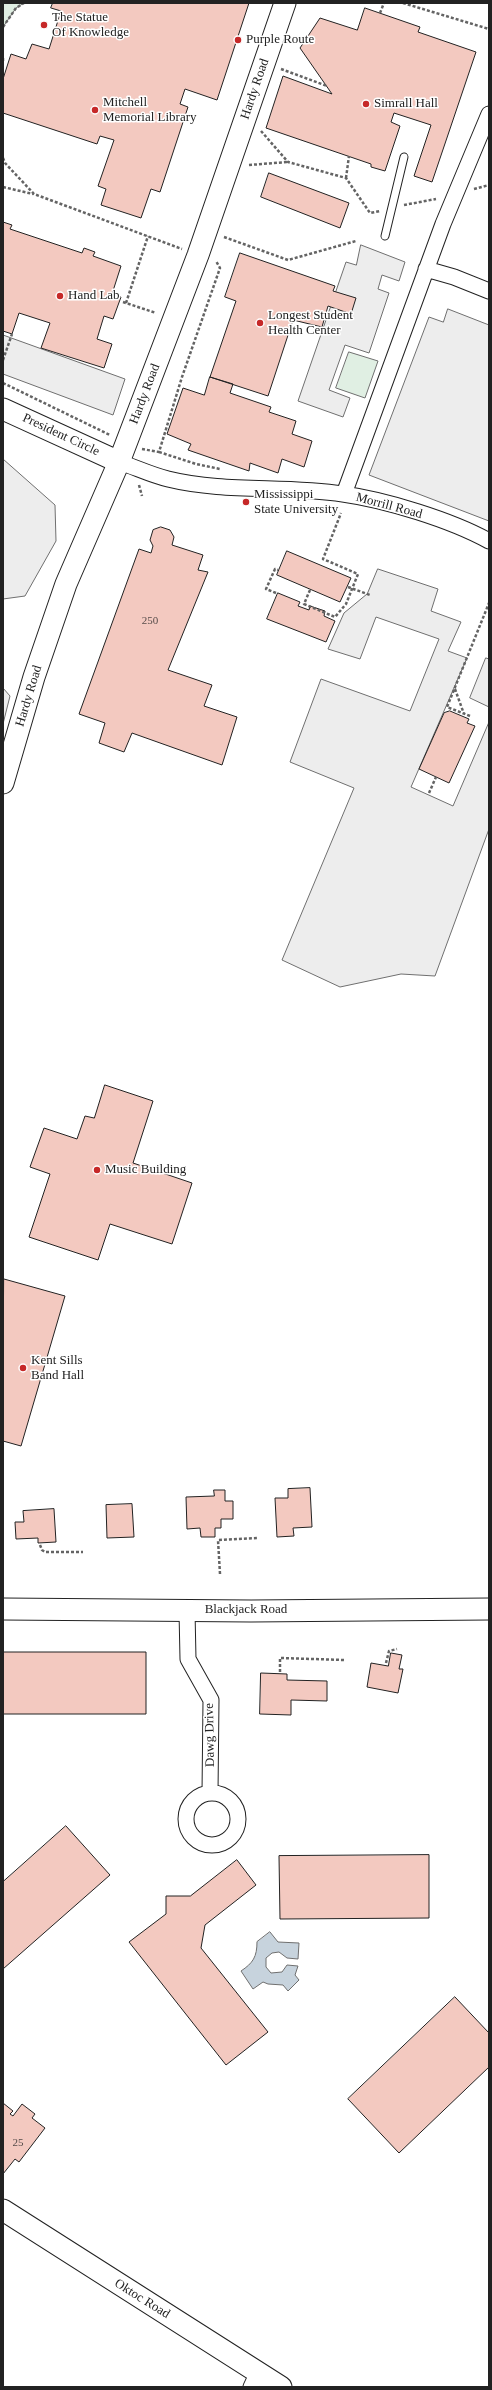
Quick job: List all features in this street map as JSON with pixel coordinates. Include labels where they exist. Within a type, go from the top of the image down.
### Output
[{"type":"street","name":"Hardy Road","points":[[3,783],[34,677],[66,584],[119,462],[198,255],[285,3]]},
{"type":"street","points":[[344,494],[426,269],[489,114]]},
{"type":"street","points":[[426,269],[454,277],[489,291]]},
{"type":"street","name":"President Circle","points":[[3,408],[119,462]]},
{"type":"street","name":"Morrill Road","points":[[119,462],[168,479],[209,485],[344,494],[404,508],[465,529],[489,541]]},
{"type":"street","name":"Blackjack Road","points":[[3,1609],[489,1609]]},
{"type":"street","name":"Dawg Drive","points":[[187,1610],[188,1659],[211,1700],[210,1793]]},
{"type":"street","name":"Oktoc Road","points":[[3,2210],[255,2380],[281,2387]]},
{"type":"lane","points":[[384,236],[404,157]]},
{"type":"path","points":[[3,27],[16,8],[24,3]]},
{"type":"path","points":[[380,14],[384,3]]},
{"type":"path","points":[[403,3],[489,29]]},
{"type":"path","points":[[280,69],[327,86]]},
{"type":"path","points":[[260,130],[288,162]]},
{"type":"path","points":[[346,178],[349,156]]},
{"type":"path","points":[[3,158],[5,163],[34,194]]},
{"type":"path","points":[[247,166],[288,162],[346,178],[370,213],[456,194],[489,185]]},
{"type":"path","points":[[3,187],[34,194],[198,255]]},
{"type":"path","points":[[148,236],[124,302],[157,313]]},
{"type":"path","points":[[224,236],[288,260],[356,241]]},
{"type":"path","points":[[3,360],[12,334]]},
{"type":"path","points":[[159,452],[196,464],[226,471]]},
{"type":"path","points":[[310,590],[304,604],[335,617],[346,604],[358,574],[323,559],[341,513]]},
{"type":"path","points":[[276,593],[266,589],[275,569],[278,570]]},
{"type":"path","points":[[348,587],[370,595]]},
{"type":"path","points":[[470,716],[447,707],[489,603]]},
{"type":"path","points":[[454,689],[464,714]]},
{"type":"path","points":[[429,793],[436,776]]},
{"type":"path","points":[[220,1574],[218,1540],[257,1538]]},
{"type":"path","points":[[40,1545],[42,1550],[45,1552],[83,1552]]},
{"type":"path","points":[[386,1663],[389,1651],[397,1649]]},
{"type":"path","points":[[280,1672],[280,1658],[345,1660]]},
{"type":"green space","points":[[3,3],[24,3],[16,8],[3,27]]},
{"type":"green space","points":[[349,352],[378,361],[365,398],[336,388]]},
{"type":"shaded area","points":[[361,245],[405,262],[399,281],[382,275],[378,289],[389,293],[369,353],[345,345],[329,390],[350,398],[343,417],[298,401],[346,262],[356,265]]},
{"type":"shaded area","points":[[448,309],[489,325],[489,521],[369,475],[429,317],[443,322]]},
{"type":"shaded area","points":[[3,335],[125,379],[113,415],[3,374]]},
{"type":"shaded area","points":[[3,459],[55,505],[56,541],[25,596],[3,599]]},
{"type":"shaded area","points":[[378,569],[438,589],[431,611],[461,622],[448,651],[467,658],[411,787],[453,806],[489,722],[489,829],[435,976],[401,974],[340,987],[282,960],[354,788],[290,762],[321,679],[410,711],[439,639],[376,617],[360,659],[328,649],[344,613],[367,594]]},
{"type":"shaded area","points":[[486,658],[489,659],[489,707],[470,698]]},
{"type":"shaded area","points":[[3,688],[10,696],[3,724]]},
{"type":"shaded area","points":[[270,1932],[278,1942],[299,1943],[298,1959],[287,1958],[279,1952],[272,1953],[266,1958],[266,1967],[271,1973],[282,1972],[287,1965],[298,1966],[295,1975],[299,1980],[288,1991],[283,1985],[268,1984],[263,1982],[253,1989],[241,1971],[254,1959],[257,1942]]},
{"type":"building","name":"Mitchell Memorial Library","points":[[53,3],[249,3],[217,100],[185,89],[180,104],[188,107],[160,192],[151,189],[141,218],[101,205],[106,189],[98,186],[114,140],[100,136],[97,144],[3,113],[3,79],[11,54],[26,59],[32,44],[49,49],[61,11],[51,8]]},
{"type":"building","name":"Simrall Hall","points":[[365,8],[420,27],[418,32],[476,52],[432,182],[414,176],[431,125],[394,113],[391,122],[400,126],[385,171],[371,167],[371,164],[266,128],[283,76],[332,94],[300,48],[320,18],[357,30]]},
{"type":"building","points":[[269,173],[349,203],[340,228],[261,197]]},
{"type":"building","name":"Hand Lab","points":[[3,222],[12,225],[10,229],[82,253],[84,248],[95,252],[93,256],[121,266],[112,294],[121,297],[113,319],[104,316],[97,339],[112,344],[104,368],[41,348],[50,323],[19,313],[12,334],[3,331]]},
{"type":"building","name":"Longest Student Health Center","points":[[240,253],[335,286],[333,291],[356,298],[351,314],[328,306],[322,327],[293,320],[268,396],[210,377],[236,301],[225,297]]},
{"type":"building","points":[[210,377],[233,384],[230,393],[271,407],[269,412],[296,421],[292,434],[312,441],[304,467],[282,459],[278,473],[250,463],[249,471],[188,450],[191,444],[167,434],[183,388],[204,395]]},
{"type":"building","points":[[161,527],[170,530],[174,537],[172,545],[203,555],[198,570],[208,572],[168,670],[212,685],[204,706],[237,717],[222,765],[132,733],[124,752],[99,743],[105,723],[79,714],[139,549],[151,553],[153,546],[150,540],[153,530]]},
{"type":"building","points":[[287,551],[351,578],[340,602],[277,575]]},
{"type":"building","points":[[278,593],[300,602],[298,606],[309,610],[310,606],[325,611],[324,616],[335,621],[326,642],[267,619]]},
{"type":"building","points":[[450,711],[469,719],[467,723],[475,726],[449,783],[419,769],[444,713]]},
{"type":"building","name":"Music Building","points":[[105,1085],[153,1101],[133,1163],[192,1183],[172,1244],[110,1224],[98,1260],[29,1237],[50,1174],[30,1167],[44,1128],[77,1139],[85,1116],[94,1118]]},
{"type":"building","name":"Kent Sills Band Hall","points":[[4,1279],[65,1296],[21,1446],[3,1441]]},
{"type":"building","points":[[310,1488],[312,1527],[293,1528],[294,1536],[277,1537],[275,1498],[288,1498],[288,1489]]},
{"type":"building","points":[[214,1490],[225,1490],[225,1501],[233,1501],[233,1519],[221,1519],[221,1528],[215,1528],[215,1537],[201,1537],[200,1528],[187,1529],[186,1497],[214,1496]]},
{"type":"building","points":[[132,1504],[134,1537],[107,1538],[106,1505]]},
{"type":"building","points":[[54,1509],[56,1542],[38,1543],[38,1538],[16,1539],[15,1522],[24,1522],[23,1511]]},
{"type":"building","points":[[3,1652],[146,1652],[146,1714],[3,1714]]},
{"type":"building","points":[[391,1653],[402,1655],[399,1669],[403,1669],[398,1693],[367,1687],[371,1663],[388,1666]]},
{"type":"building","points":[[261,1673],[287,1674],[287,1680],[327,1681],[327,1701],[291,1700],[291,1715],[260,1714]]},
{"type":"building","points":[[66,1826],[110,1875],[3,1969],[3,1882]]},
{"type":"building","points":[[429,1855],[429,1918],[280,1919],[279,1856]]},
{"type":"building","points":[[237,1860],[256,1885],[205,1925],[201,1948],[268,2032],[226,2065],[129,1942],[166,1914],[166,1896],[190,1896]]},
{"type":"building","points":[[455,1997],[489,2033],[489,2067],[399,2153],[348,2099]]},
{"type":"building","points":[[3,2103],[13,2111],[10,2114],[13,2116],[22,2104],[35,2114],[32,2118],[45,2128],[19,2162],[15,2159],[3,2174]]},
{"type":"place","name":"The Statue Of Knowledge","points":[[44,25]]},
{"type":"place","name":"Purple Route","points":[[238,40]]},
{"type":"place","name":"Simrall Hall","points":[[366,104]]},
{"type":"place","name":"Mitchell Memorial Library","points":[[95,110]]},
{"type":"place","name":"Hand Lab","points":[[60,296]]},
{"type":"place","name":"Longest Student Health Center","points":[[260,323]]},
{"type":"place","name":"Mississippi State University","points":[[246,502]]},
{"type":"place","name":"Music Building","points":[[97,1170]]},
{"type":"place","name":"Kent Sills Band Hall","points":[[23,1368]]}]
